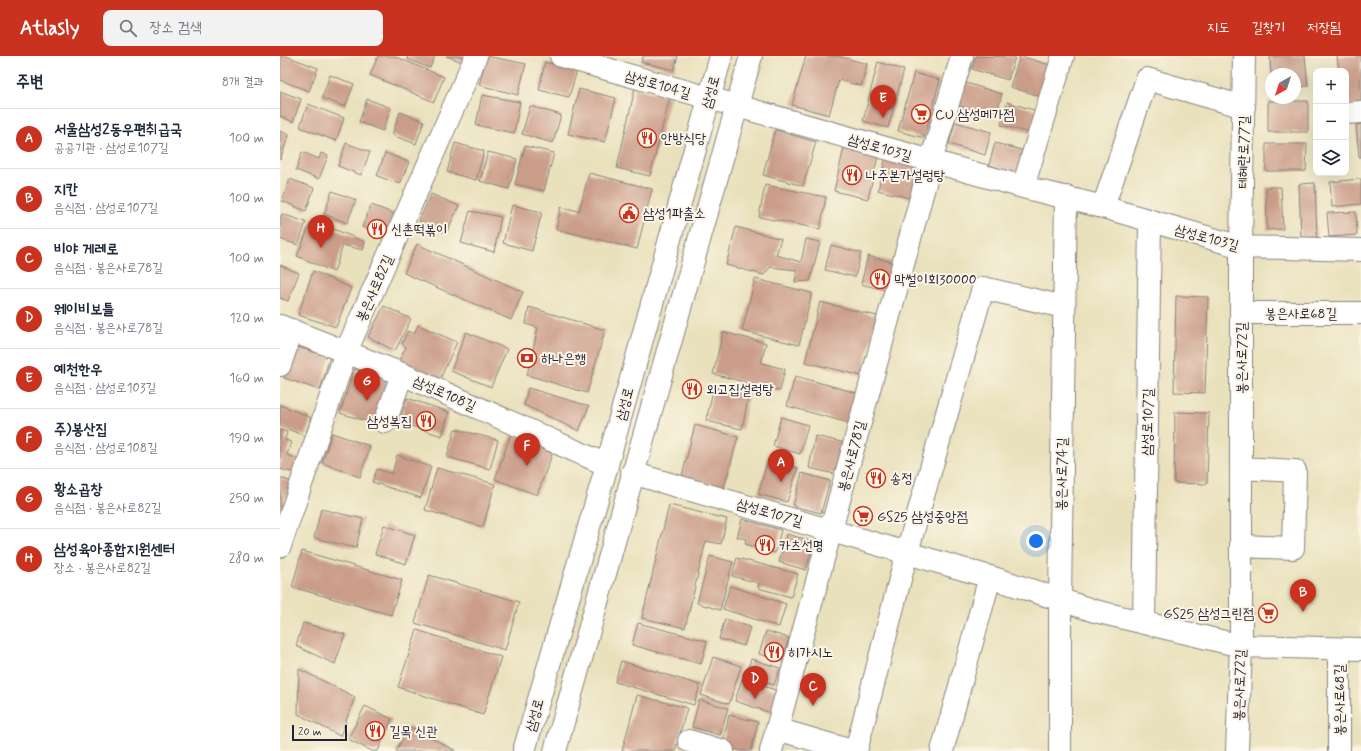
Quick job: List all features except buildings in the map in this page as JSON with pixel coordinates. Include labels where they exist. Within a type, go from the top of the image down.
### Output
[{"type":"street","name":"봉은사로82길","points":[[282,532],[346,352],[476,56]]},
{"type":"street","name":"삼성로104길","points":[[562,56],[737,107]]},
{"type":"street","name":"삼성로","points":[[524,751],[607,465],[708,98],[721,56]]},
{"type":"street","name":"삼성로","points":[[555,751],[632,473],[751,56]]},
{"type":"street","name":"봉은사로78길","points":[[770,751],[931,161],[962,56]]},
{"type":"street","points":[[1023,187],[1063,56]]},
{"type":"street","name":"테헤란로77길","points":[[1241,247],[1244,56]]},
{"type":"street","points":[[1103,207],[1147,79],[1244,107]]},
{"type":"street","name":"삼성로103길","points":[[737,107],[1023,187],[1103,207],[1150,222],[1241,247],[1361,250]]},
{"type":"street","points":[[1349,113],[1361,112]]},
{"type":"street","name":"봉은사로74길","points":[[1060,751],[1060,600],[1066,197]]},
{"type":"street","name":"삼성로107길","points":[[1144,623],[1150,222]]},
{"type":"street","name":"봉은사로72길","points":[[1237,751],[1241,546],[1241,247]]},
{"type":"street","points":[[856,751],[907,552],[983,288],[1064,307]]},
{"type":"street","name":"봉은사로68길","points":[[1242,313],[1361,313]]},
{"type":"street","name":"삼성로108길","points":[[286,328],[402,374],[607,465]]},
{"type":"street","points":[[280,365],[286,328]]},
{"type":"street","points":[[384,422],[402,374]]},
{"type":"street","points":[[1241,468],[1295,471],[1293,548],[1241,546]]},
{"type":"street","name":"삼성로107길","points":[[632,473],[907,552],[1095,611],[1144,623],[1240,646],[1361,649]]},
{"type":"street","points":[[942,751],[990,577]]},
{"type":"street","name":"봉은사로68길","points":[[1339,649],[1340,751]]},
{"type":"street","points":[[777,729],[852,751]]},
{"type":"street","points":[[689,741],[723,751]]},
{"type":"place","name":"CU 삼성메가점","points":[[921,114]]},
{"type":"place","name":"예천한우","points":[[883,118]]},
{"type":"place","name":"안방식당","points":[[647,138]]},
{"type":"place","name":"나주본가설렁탕","points":[[852,175]]},
{"type":"place","name":"삼성1파출소","points":[[629,213]]},
{"type":"place","name":"신촌떡볶이","points":[[377,229]]},
{"type":"place","name":"삼성육아종합지원센터","points":[[321,248]]},
{"type":"place","name":"막썰이회30000","points":[[880,279]]},
{"type":"place","name":"하나은행","points":[[527,358]]},
{"type":"place","name":"외고집설렁탕","points":[[692,389]]},
{"type":"place","name":"황소곱창","points":[[367,401]]},
{"type":"place","name":"삼성복집","points":[[426,421]]},
{"type":"place","name":"주)봉산집","points":[[527,466]]},
{"type":"place","name":"송정","points":[[876,478]]},
{"type":"place","name":"서울삼성2동우편취급국","points":[[781,482]]},
{"type":"place","name":"GS25 삼성중앙점","points":[[863,516]]},
{"type":"place","name":"카츠선명","points":[[765,545]]},
{"type":"place","name":"지칸","points":[[1303,612]]},
{"type":"place","name":"GS25 삼성그린점","points":[[1268,613]]},
{"type":"place","name":"히가시노","points":[[774,652]]},
{"type":"place","name":"웨이비보틀","points":[[755,699]]},
{"type":"place","name":"비야 게레로","points":[[813,706]]},
{"type":"place","name":"길목 신관","points":[[375,731]]}]
